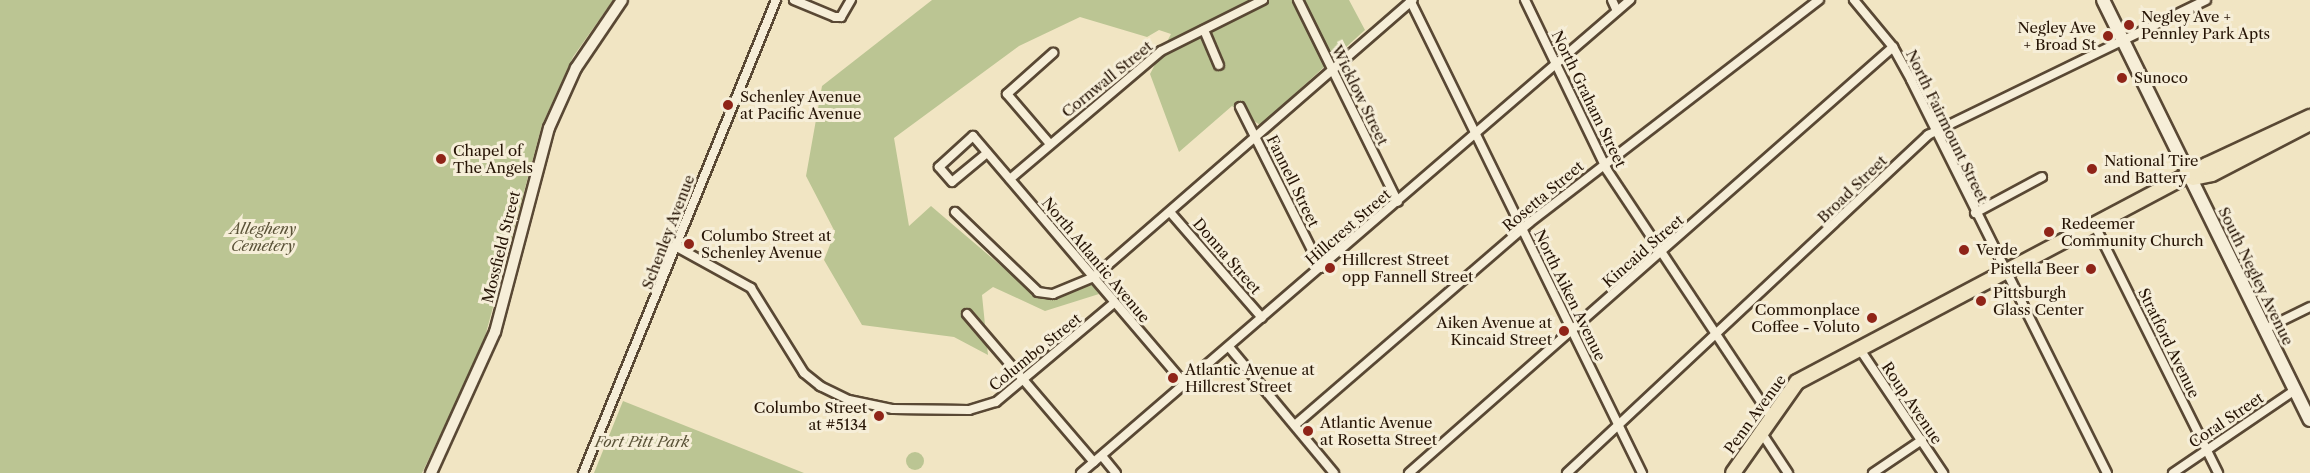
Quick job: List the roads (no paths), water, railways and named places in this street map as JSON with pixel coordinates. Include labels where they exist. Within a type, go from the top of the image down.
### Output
[{"type":"main road","name":"South Negley Avenue","points":[[2103,0],[2310,420]]},
{"type":"main road","name":"Penn Avenue","points":[[1733,473],[1797,381],[2005,271],[2310,117]]},
{"type":"main road","name":"Penn Avenue","points":[[2190,178],[2212,174],[2310,123]]},
{"type":"street","name":"Mossfield Street","points":[[431,473],[495,332],[549,128],[582,59],[622,0]]},
{"type":"street","name":"Schenley Avenue","points":[[583,473],[776,0]]},
{"type":"street","points":[[794,0],[835,17],[851,0]]},
{"type":"street","name":"Cornwall Street","points":[[1010,179],[1137,69],[1204,30],[1263,0]]},
{"type":"street","name":"Wicklow Street","points":[[1298,0],[1398,202]]},
{"type":"street","name":"North Graham Street","points":[[1525,0],[1604,164],[1771,417]]},
{"type":"street","points":[[1612,0],[1617,11]]},
{"type":"street","name":"Hillcrest Street","points":[[1081,473],[1630,0]]},
{"type":"street","name":"Rosetta Street","points":[[1295,425],[1523,229],[1604,164],[1819,0]]},
{"type":"street","name":"North Fairmount Street","points":[[1854,0],[1893,47],[2107,473]]},
{"type":"street","name":"Broad Street","points":[[1567,473],[1620,427],[1936,132],[2206,0]]},
{"type":"street","points":[[955,212],[1038,292],[1053,294],[1094,277],[1412,1]]},
{"type":"street","name":"North Aiken Avenue","points":[[1412,1],[1642,473]]},
{"type":"street","points":[[1204,30],[1220,65]]},
{"type":"street","name":"Kincaid Street","points":[[1409,473],[1893,47]]},
{"type":"street","points":[[1050,144],[1007,94],[1053,53]]},
{"type":"street","name":"Fannell Street","points":[[1240,107],[1321,268]]},
{"type":"street","name":"North Atlantic Avenue","points":[[987,153],[952,182],[939,167],[973,136],[1185,384]]},
{"type":"street","points":[[1975,213],[2042,177]]},
{"type":"street","name":"Donna Street","points":[[1170,212],[1262,318]]},
{"type":"street","name":"Stratford Avenue","points":[[2095,226],[2218,473]]},
{"type":"street","name":"Columbo Street","points":[[675,246],[751,288],[804,373],[849,400],[892,409],[969,410],[996,402],[1025,381],[1114,303]]},
{"type":"street","points":[[2265,329],[2310,307]]},
{"type":"street","points":[[968,314],[1094,462]]},
{"type":"street","points":[[1229,347],[1334,473]]},
{"type":"street","name":"Roup Avenue","points":[[1859,348],[1943,473]]},
{"type":"street","name":"Coral Street","points":[[2173,473],[2295,390]]},
{"type":"street","points":[[1761,432],[1788,473]]},
{"type":"street","points":[[1873,473],[1922,440]]},
{"type":"street","points":[[1102,456],[1116,473]]},
{"type":"place","name":"Negley Ave + Pennley Park Apts","points":[[2129,25]]},
{"type":"place","name":"Negley Ave + Broad St","points":[[2108,36]]},
{"type":"place","name":"Sunoco","points":[[2122,78]]},
{"type":"place","name":"Schenley Avenue at Pacific Avenue","points":[[728,105]]},
{"type":"place","name":"Chapel of The Angels","points":[[441,159]]},
{"type":"place","name":"National Tire and Battery","points":[[2092,169]]},
{"type":"place","name":"Redeemer Community Church","points":[[2049,232]]},
{"type":"place","name":"Columbo Street at Schenley Avenue","points":[[689,244]]},
{"type":"place","name":"Verde","points":[[1964,250]]},
{"type":"place","name":"Hillcrest Street opp Fannell Street","points":[[1330,268]]},
{"type":"place","name":"Pistella Beer","points":[[2091,269]]},
{"type":"place","name":"Pittsburgh Glass Center","points":[[1981,301]]},
{"type":"place","name":"Commonplace Coffee - Voluto","points":[[1872,318]]},
{"type":"place","name":"Aiken Avenue at Kincaid Street","points":[[1564,331]]},
{"type":"place","name":"Atlantic Avenue at Hillcrest Street","points":[[1173,378]]},
{"type":"place","name":"Columbo Street at #5134","points":[[879,416]]},
{"type":"place","name":"Atlantic Avenue at Rosetta Street","points":[[1308,431]]},
{"type":"park label","name":"Allegheny Cemetery","points":[[263,236]]},
{"type":"park label","name":"Fort Pitt Park","points":[[642,442]]}]
